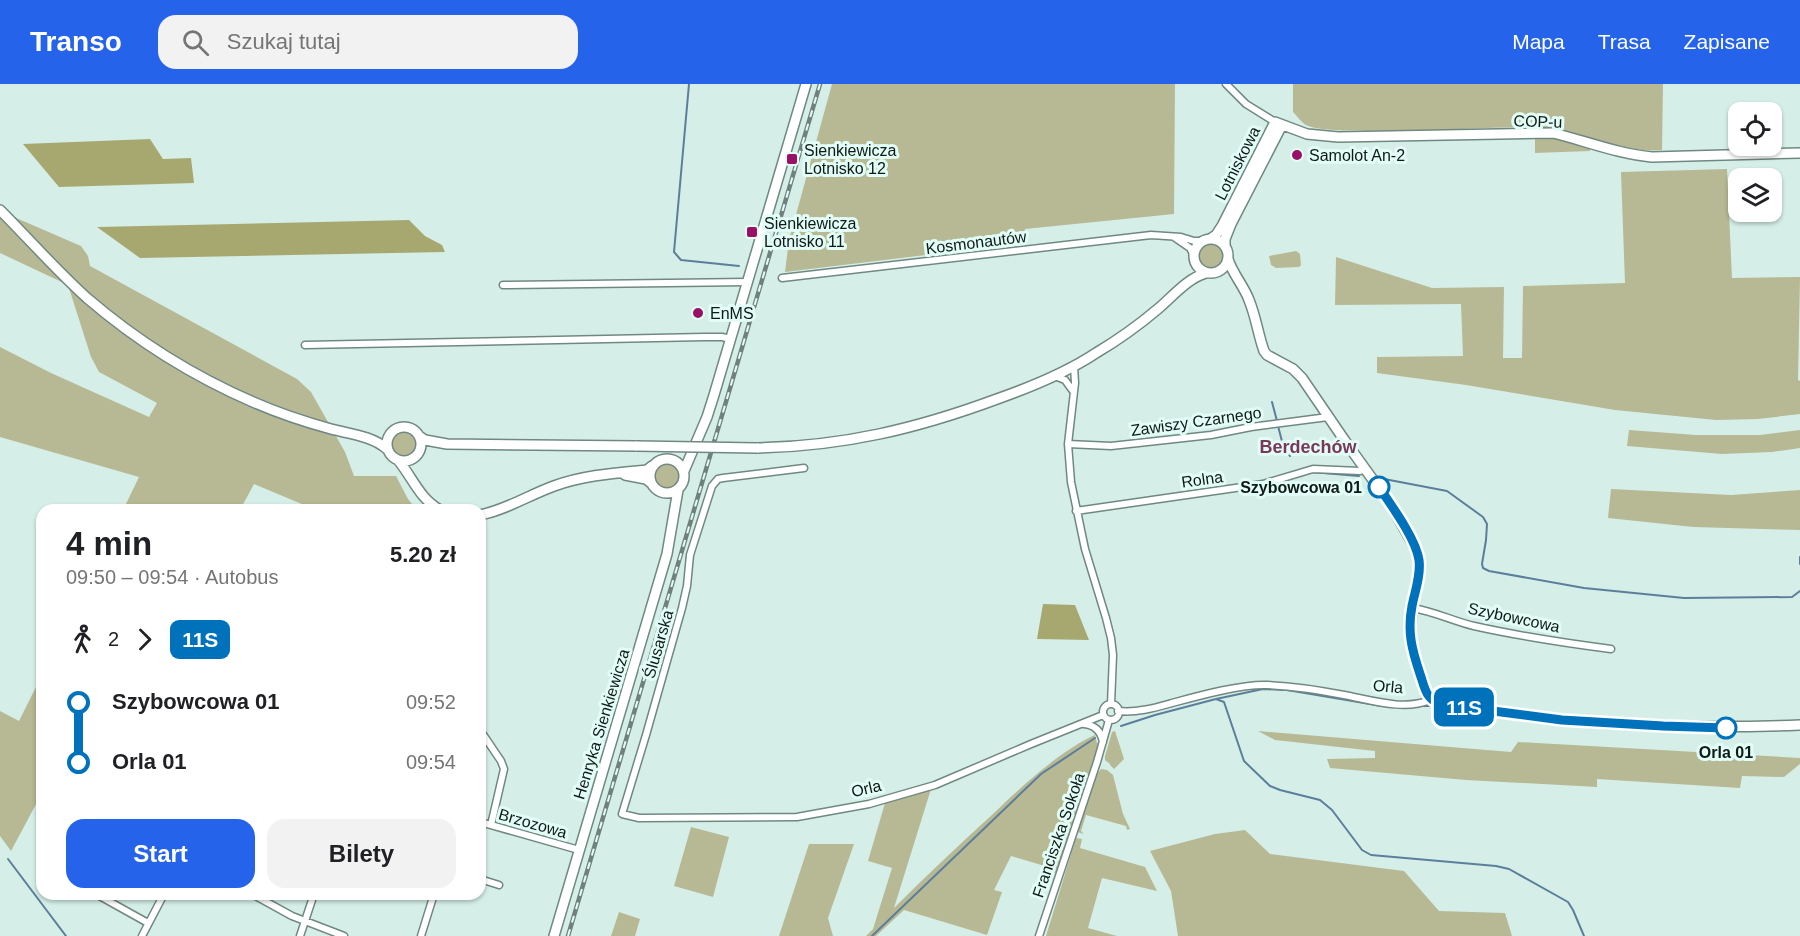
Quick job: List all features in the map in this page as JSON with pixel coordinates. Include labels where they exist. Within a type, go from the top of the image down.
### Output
[{"type":"main road","points":[[616,474],[646,479],[662,493],[678,490],[683,483],[684,471],[707,417],[806,84]]},
{"type":"main road","name":"COP-u","points":[[1279,124],[1307,134],[1338,137],[1553,133],[1635,156],[1652,157],[1800,153]]},
{"type":"main road","name":"Lotniskowa","points":[[1206,240],[1216,235],[1222,226],[1279,124]]},
{"type":"main road","name":"Lotniskowa","points":[[1225,246],[1225,239],[1279,124]]},
{"type":"main road","points":[[0,210],[87,297],[168,358],[206,380],[255,403],[382,445],[391,456],[398,460],[406,461],[425,449],[447,444]]},
{"type":"main road","points":[[1181,287],[1193,269],[1196,246],[1206,240],[1218,240],[1225,246],[1230,266],[1239,278],[1250,302],[1264,351],[1293,369],[1302,378],[1391,505],[1417,551],[1420,562],[1410,624],[1411,645],[1430,700]]},
{"type":"main road","points":[[1194,258],[1199,269],[1206,273]]},
{"type":"main road","points":[[1218,272],[1228,258]]},
{"type":"main road","points":[[360,436],[384,435],[405,426],[413,429],[425,440],[447,444],[757,448],[826,444],[886,434],[964,411],[1055,376],[1128,333],[1181,287],[1199,275],[1224,272],[1240,283]]},
{"type":"main road","points":[[387,449],[386,441],[390,433]]},
{"type":"main road","points":[[413,483],[412,464],[421,444],[419,435]]},
{"type":"main road","points":[[486,513],[576,479],[646,470],[659,460],[678,458],[694,444]]},
{"type":"main road","points":[[672,459],[684,471]]},
{"type":"main road","points":[[398,460],[425,499],[432,504]]},
{"type":"main road","points":[[651,483],[652,466]]},
{"type":"main road","name":"Henryka Sienkiewicza","points":[[554,936],[667,554],[678,490]]},
{"type":"main road","name":"Henryka Sienkiewicza","points":[[662,493],[668,501],[672,520]]},
{"type":"main road","name":"Orla","points":[[1430,700],[1439,704],[1547,718],[1624,724],[1726,728],[1800,725]]},
{"type":"street","name":"Lotniskowa","points":[[1226,84],[1246,104],[1279,124]]},
{"type":"street","name":"Kosmonautów","points":[[782,278],[1152,235],[1206,240]]},
{"type":"street","points":[[1173,237],[1190,248],[1194,258]]},
{"type":"street","points":[[503,285],[747,282]]},
{"type":"street","points":[[305,345],[704,337],[731,339]]},
{"type":"street","points":[[1074,366],[1075,383],[1068,444],[1071,482],[1085,549],[1111,638],[1113,664],[1111,704]]},
{"type":"street","points":[[1055,376],[1065,380],[1073,391]]},
{"type":"street","name":"Zawiszy Czarnego","points":[[1068,444],[1111,446],[1146,443],[1328,417]]},
{"type":"street","name":"Ślusarska","points":[[622,814],[682,608],[690,555],[714,482],[723,478],[804,468]]},
{"type":"street","name":"Rolna","points":[[1076,511],[1263,484],[1313,469],[1360,471],[1365,468]]},
{"type":"street","name":"Szybowcowa","points":[[1412,608],[1516,635],[1611,649]]},
{"type":"street","name":"Orla","points":[[1118,711],[1149,710],[1209,694],[1266,685],[1402,704],[1430,700]]},
{"type":"street","points":[[1111,704],[1118,711],[1116,718],[1106,718],[1104,708],[1111,704]]},
{"type":"street","name":"Orla","points":[[622,814],[639,818],[797,817],[869,804],[935,785],[1081,724],[1106,718]]},
{"type":"street","name":"Franciszka Sokoła","points":[[1039,936],[1103,743],[1106,718]]},
{"type":"street","points":[[1081,724],[1095,728],[1103,743]]},
{"type":"street","points":[[486,743],[501,761],[504,769],[491,825]]},
{"type":"street","name":"Brzozowa","points":[[486,824],[579,850]]},
{"type":"street","points":[[486,881],[499,885]]},
{"type":"street","points":[[107,900],[148,923]]},
{"type":"street","points":[[142,936],[161,900]]},
{"type":"street","points":[[264,900],[304,921],[344,936]]},
{"type":"street","points":[[300,936],[312,900]]},
{"type":"street","points":[[422,936],[432,900]]},
{"type":"green space","points":[[832,84],[1175,84],[1174,214],[1025,229],[1024,242],[1017,244],[785,272],[789,240]]},
{"type":"green space","points":[[1293,84],[1663,84],[1662,150],[1636,149],[1543,128],[1365,131],[1315,128],[1304,124],[1293,112]]},
{"type":"green space","points":[[1535,137],[1566,140],[1590,146],[1590,151],[1535,153]]},
{"type":"green space","points":[[150,139],[163,159],[191,158],[194,183],[59,187],[23,144]]},
{"type":"green space","points":[[1727,169],[1732,278],[1800,277],[1798,380],[1800,381],[1800,414],[1758,419],[1716,420],[1615,410],[1466,385],[1377,373],[1377,357],[1463,356],[1461,304],[1335,305],[1336,257],[1432,288],[1504,287],[1503,358],[1522,358],[1523,286],[1625,283],[1621,172]]},
{"type":"green space","points":[[0,211],[81,246],[88,256],[90,266],[297,379],[311,392],[345,452],[354,476],[396,476],[412,504],[302,504],[254,484],[243,504],[126,504],[139,477],[0,437],[0,347],[51,373],[149,417],[157,403],[99,372],[91,357],[68,285],[0,253]]},
{"type":"green space","points":[[409,220],[425,236],[442,245],[445,252],[140,258],[97,227]]},
{"type":"green space","points":[[1210,243],[1219,247],[1223,256],[1219,265],[1210,269],[1201,265],[1197,256],[1201,247]]},
{"type":"green space","points":[[1296,251],[1300,254],[1301,265],[1299,267],[1276,268],[1271,265],[1269,256]]},
{"type":"green space","points":[[1629,430],[1696,435],[1760,435],[1800,430],[1800,448],[1772,452],[1722,454],[1627,446]]},
{"type":"green space","points":[[404,432],[413,435],[416,444],[413,453],[404,456],[395,453],[392,444],[395,435]]},
{"type":"green space","points":[[662,464],[672,464],[679,471],[679,481],[672,488],[662,488],[655,481],[655,471]]},
{"type":"green space","points":[[1611,489],[1731,495],[1800,490],[1800,530],[1693,527],[1608,518]]},
{"type":"green space","points":[[1043,604],[1075,605],[1089,640],[1037,639]]},
{"type":"green space","points":[[36,687],[36,804],[11,851],[0,836],[0,711],[19,721]]},
{"type":"green space","points":[[1115,731],[1124,759],[1114,769],[1105,760],[1105,756],[1112,732]]},
{"type":"green space","points":[[1258,731],[1511,752],[1518,742],[1800,758],[1800,764],[1784,777],[1742,776],[1740,788],[1597,779],[1597,787],[1466,780],[1330,768],[1327,759],[1375,758],[1375,751],[1275,740]]},
{"type":"green space","points":[[1095,735],[1099,743],[1058,872],[1054,873],[1055,869],[1011,856],[994,890],[1002,892],[987,935],[904,910],[876,936],[866,936],[873,929],[892,868],[868,861],[885,803],[931,789],[894,908],[1029,781],[1055,759]]},
{"type":"green space","points":[[1101,769],[1113,775],[1123,814],[1130,829],[1127,830],[1126,826],[1086,815],[1081,831],[1084,834],[1077,832],[1096,775]]},
{"type":"green space","points":[[691,827],[729,837],[713,897],[674,886]]},
{"type":"green space","points":[[1245,830],[1270,854],[1404,871],[1439,911],[1505,913],[1512,936],[1178,936],[1171,891],[1150,851],[1215,834]]},
{"type":"green space","points":[[1076,838],[1082,839],[1080,848],[1145,867],[1157,891],[1102,878],[1088,928],[1117,936],[1046,936]]},
{"type":"green space","points":[[809,844],[854,844],[828,918],[833,936],[779,936]]},
{"type":"green space","points":[[619,912],[640,919],[635,936],[611,936]]},
{"type":"waterway","points":[[689,84],[674,252],[681,260],[739,266]]},
{"type":"waterway","points":[[1272,402],[1277,421]]},
{"type":"waterway","points":[[1278,426],[1284,449],[1290,456]]},
{"type":"waterway","points":[[1311,472],[1359,476]]},
{"type":"waterway","points":[[1379,478],[1447,491],[1483,517],[1487,524],[1482,564],[1483,568],[1489,571],[1584,588],[1684,598],[1792,597],[1800,591]]},
{"type":"waterway","points":[[1800,557],[1800,564]]},
{"type":"waterway","points":[[1121,726],[1216,699],[1263,689],[1287,690],[1382,706]]},
{"type":"waterway","points":[[1216,699],[1224,702],[1244,761],[1270,786],[1320,800],[1332,810],[1362,850],[1371,855],[1509,869],[1568,902],[1584,936]]},
{"type":"waterway","points":[[1418,706],[1429,706]]},
{"type":"waterway","points":[[872,936],[1041,774],[1095,738]]},
{"type":"waterway","points":[[8,859],[36,896]]},
{"type":"waterway","points":[[39,900],[66,936]]},
{"type":"railway","points":[[568,936],[820,84]]},
{"type":"bus line","name":"11S","points":[[1379,487],[1417,551],[1420,562],[1412,608],[1410,638],[1430,700],[1439,704],[1562,720],[1726,728]]},
{"type":"place","name":"Samolot An-2","points":[[1297,155]]},
{"type":"place","name":"Sienkiewicza Lotnisko 12","points":[[792,159]]},
{"type":"place","name":"Sienkiewicza Lotnisko 11","points":[[752,232]]},
{"type":"place","name":"EnMS","points":[[698,313]]},
{"type":"place","name":"Szybowcowa 01","points":[[1379,487]]},
{"type":"place","name":"Orla 01","points":[[1726,728]]},
{"type":"district","name":"Berdechów","points":[[1308,447]]}]
